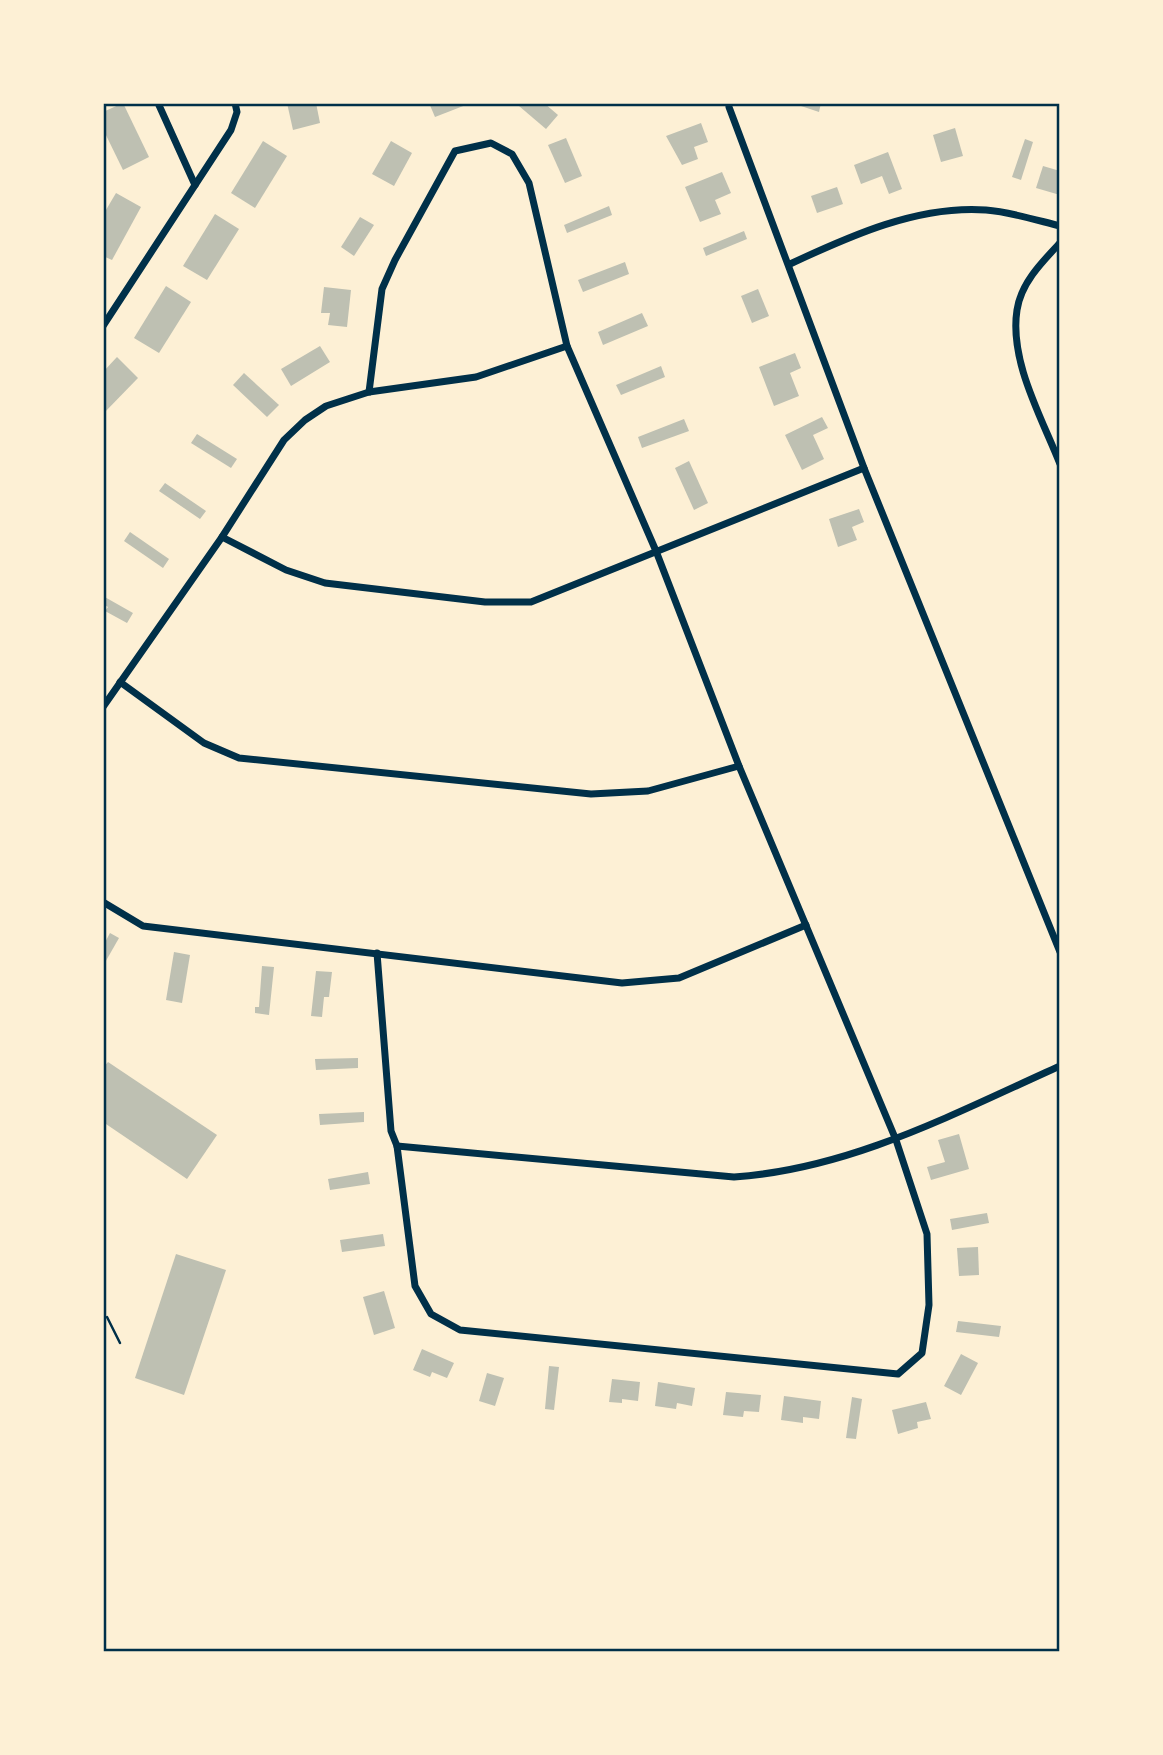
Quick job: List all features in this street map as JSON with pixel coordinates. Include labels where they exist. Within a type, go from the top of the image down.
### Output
[{"type":"street","points":[[158,103],[195,186]]},
{"type":"street","points":[[103,326],[231,131],[237,112],[235,103]]},
{"type":"street","points":[[729,107],[790,264],[864,468],[1060,952]]},
{"type":"street","points":[[369,392],[383,289],[395,260],[454,151],[491,143],[512,154],[529,183],[567,346],[656,551],[739,766],[896,1140],[927,1234],[929,1305],[922,1353],[898,1374],[460,1330],[431,1314],[415,1286],[397,1146],[391,1131],[377,953]]},
{"type":"street","points":[[790,264],[843,239],[919,216],[987,210],[1060,226]]},
{"type":"street","points":[[1060,243],[1031,276],[1023,292],[1017,310],[1017,332],[1020,359],[1060,464]]},
{"type":"street","points":[[103,707],[222,537],[284,440],[305,420],[326,406],[369,392],[476,377],[567,346]]},
{"type":"street","points":[[222,537],[286,570],[325,583],[485,602],[531,602],[864,468]]},
{"type":"street","points":[[120,682],[204,743],[239,758],[591,794],[648,791],[739,766]]},
{"type":"street","points":[[103,902],[143,926],[622,984],[679,978],[806,925]]},
{"type":"street","points":[[397,1146],[734,1177],[778,1174],[896,1140],[1060,1066]]},
{"type":"path","points":[[107,1317],[120,1343]]},
{"type":"building","points":[[123,103],[149,157],[123,170],[103,129],[103,112]]},
{"type":"building","points":[[287,103],[316,103],[320,123],[293,130]]},
{"type":"building","points":[[429,103],[471,103],[435,117]]},
{"type":"building","points":[[521,103],[544,103],[558,115],[546,129],[519,106]]},
{"type":"building","points":[[792,103],[821,103],[819,112]]},
{"type":"building","points":[[701,123],[708,142],[694,147],[698,159],[682,165],[666,136]]},
{"type":"building","points":[[955,128],[963,156],[941,162],[933,135]]},
{"type":"building","points":[[566,138],[582,176],[565,183],[548,145]]},
{"type":"building","points":[[1025,139],[1033,142],[1021,180],[1012,177]]},
{"type":"building","points":[[263,141],[287,156],[255,208],[231,193]]},
{"type":"building","points":[[391,141],[412,153],[394,186],[372,174]]},
{"type":"building","points":[[888,152],[902,189],[889,194],[882,176],[861,184],[854,165]]},
{"type":"building","points":[[1043,166],[1060,171],[1060,195],[1036,188]]},
{"type":"building","points":[[722,172],[731,193],[715,200],[721,214],[700,222],[685,187]]},
{"type":"building","points":[[837,187],[843,204],[817,213],[811,196]]},
{"type":"building","points":[[116,193],[141,207],[112,260],[103,256],[103,215]]},
{"type":"building","points":[[609,206],[612,215],[567,233],[564,225]]},
{"type":"building","points":[[215,214],[239,229],[207,280],[183,266]]},
{"type":"building","points":[[360,217],[374,225],[354,256],[341,247]]},
{"type":"building","points":[[744,231],[747,239],[706,256],[703,248]]},
{"type":"building","points":[[625,262],[629,274],[583,292],[578,280]]},
{"type":"building","points":[[166,286],[191,302],[159,353],[134,338]]},
{"type":"building","points":[[324,287],[351,290],[347,327],[328,325],[330,313],[321,313]]},
{"type":"building","points":[[758,289],[769,316],[752,323],[741,296]]},
{"type":"building","points":[[642,313],[648,326],[603,345],[598,332]]},
{"type":"building","points":[[320,346],[330,362],[291,386],[281,369]]},
{"type":"building","points":[[795,353],[801,368],[790,373],[799,396],[774,406],[759,367]]},
{"type":"building","points":[[117,357],[138,378],[103,414],[103,372]]},
{"type":"building","points":[[661,366],[665,377],[621,395],[616,385]]},
{"type":"building","points":[[244,373],[279,405],[267,417],[233,385]]},
{"type":"building","points":[[822,417],[828,428],[813,435],[824,459],[802,470],[785,435]]},
{"type":"building","points":[[684,419],[689,431],[642,448],[638,437]]},
{"type":"building","points":[[197,434],[237,459],[231,468],[191,443]]},
{"type":"building","points":[[689,461],[708,503],[694,510],[675,468]]},
{"type":"building","points":[[165,483],[206,511],[200,519],[159,491]]},
{"type":"building","points":[[859,509],[864,522],[852,527],[857,540],[838,547],[829,519]]},
{"type":"building","points":[[130,532],[169,559],[163,568],[124,541]]},
{"type":"building","points":[[103,596],[133,613],[127,623],[105,611],[108,607],[103,604]]},
{"type":"building","points":[[110,933],[119,938],[103,966],[103,946]]},
{"type":"building","points":[[174,952],[190,955],[182,1003],[166,1000]]},
{"type":"building","points":[[262,966],[274,967],[269,1015],[255,1013],[255,1007],[259,1007]]},
{"type":"building","points":[[316,971],[332,972],[329,997],[324,997],[322,1017],[311,1016]]},
{"type":"building","points":[[358,1058],[358,1068],[316,1070],[315,1059]]},
{"type":"building","points":[[108,1062],[217,1135],[187,1179],[103,1122],[103,1068]]},
{"type":"building","points":[[364,1112],[364,1122],[320,1125],[319,1114]]},
{"type":"building","points":[[959,1134],[969,1169],[931,1180],[927,1167],[945,1162],[938,1140]]},
{"type":"building","points":[[368,1172],[370,1184],[330,1190],[328,1179]]},
{"type":"building","points":[[987,1213],[989,1223],[952,1230],[950,1219]]},
{"type":"building","points":[[383,1234],[385,1246],[342,1252],[340,1240]]},
{"type":"building","points":[[978,1247],[979,1275],[959,1276],[957,1248]]},
{"type":"building","points":[[176,1254],[226,1270],[184,1395],[135,1378]]},
{"type":"building","points":[[384,1291],[395,1328],[374,1335],[363,1297]]},
{"type":"building","points":[[958,1321],[1001,1326],[999,1337],[956,1332]]},
{"type":"building","points":[[422,1349],[454,1363],[447,1378],[432,1372],[430,1377],[413,1370]]},
{"type":"building","points":[[961,1354],[978,1363],[961,1395],[944,1386]]},
{"type":"building","points":[[549,1366],[559,1367],[554,1410],[545,1409]]},
{"type":"building","points":[[487,1373],[504,1378],[495,1406],[479,1401]]},
{"type":"building","points":[[612,1379],[640,1382],[638,1401],[622,1399],[622,1403],[609,1402]]},
{"type":"building","points":[[658,1382],[695,1388],[692,1406],[677,1403],[676,1409],[655,1406]]},
{"type":"building","points":[[726,1392],[761,1395],[759,1412],[744,1411],[743,1417],[723,1415]]},
{"type":"building","points":[[784,1396],[821,1401],[819,1419],[803,1417],[803,1423],[781,1420]]},
{"type":"building","points":[[852,1397],[862,1399],[856,1439],[846,1438]]},
{"type":"building","points":[[926,1402],[931,1419],[917,1422],[918,1428],[898,1434],[892,1410]]}]
